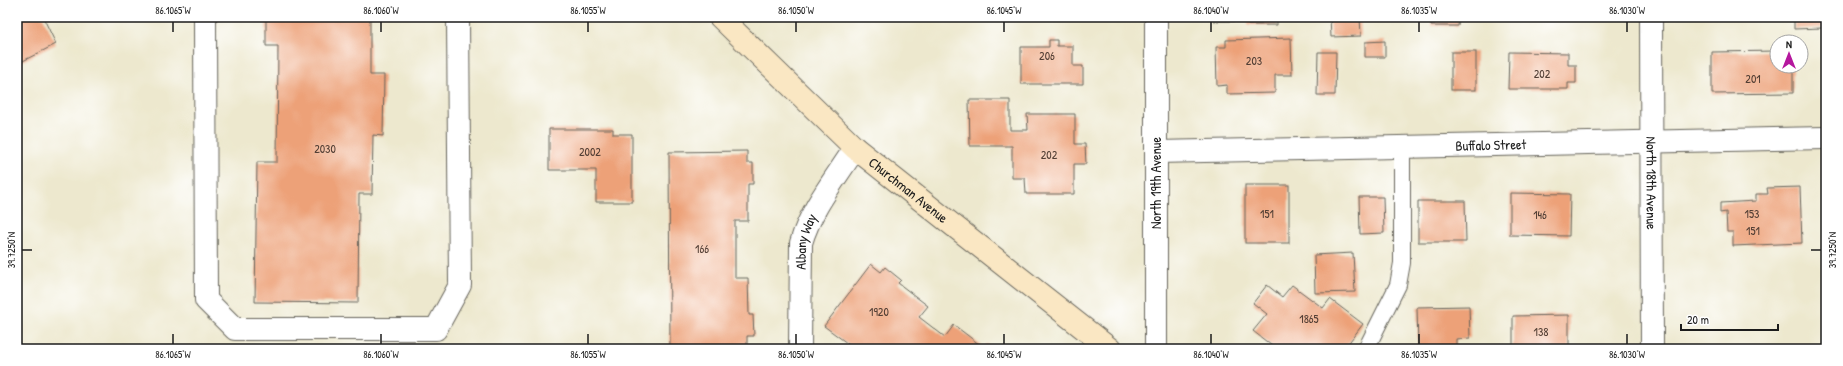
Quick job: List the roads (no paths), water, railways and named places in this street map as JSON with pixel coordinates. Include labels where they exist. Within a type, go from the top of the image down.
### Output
[{"type":"main road","name":"Churchman Avenue","points":[[720,17],[855,148],[1110,349]]},
{"type":"street","points":[[205,17],[206,300],[235,329],[436,329],[460,285],[458,17]]},
{"type":"street","name":"North 19th Avenue","points":[[1156,17],[1156,349]]},
{"type":"street","name":"North 18th Avenue","points":[[1651,17],[1652,349]]},
{"type":"street","name":"Buffalo Street","points":[[1156,152],[1826,138]]},
{"type":"street","name":"Albany Way","points":[[800,349],[800,263],[803,236],[812,216],[855,148]]},
{"type":"lane","points":[[1366,349],[1398,285],[1402,263],[1402,147]]}]
